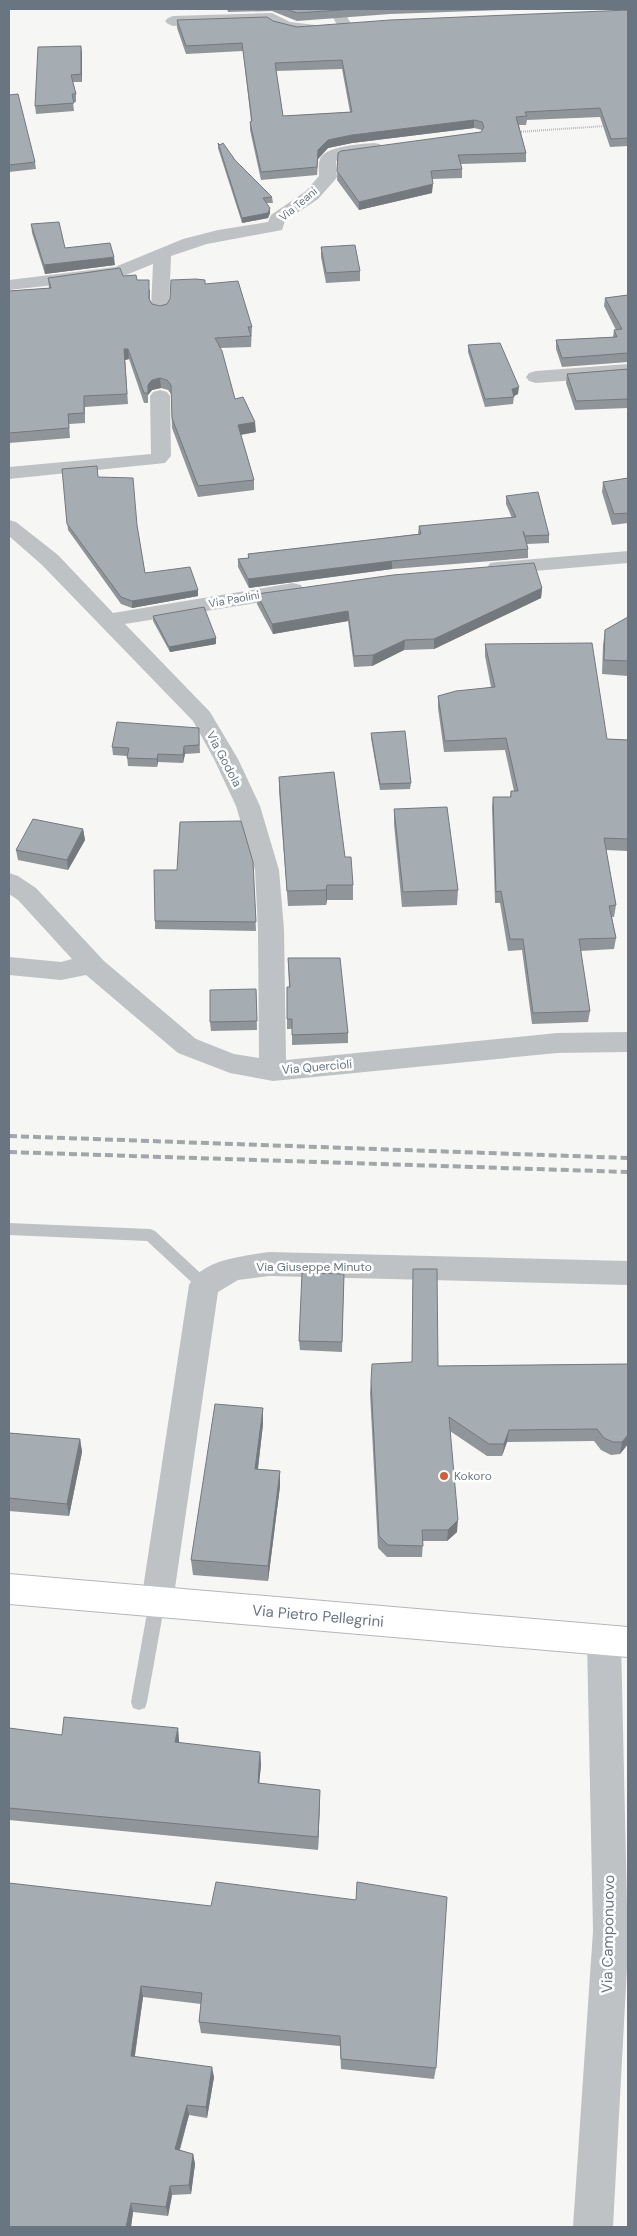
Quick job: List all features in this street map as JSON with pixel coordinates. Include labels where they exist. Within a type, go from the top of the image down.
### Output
[{"type":"main road","name":"Via Pietro Pellegrini","points":[[9,1588],[616,1641]]},
{"type":"street","points":[[335,9],[344,25]]},
{"type":"street","points":[[173,21],[272,18],[279,24],[297,28],[362,23]]},
{"type":"street","name":"Via Teani","points":[[162,253],[192,242],[276,226],[278,219],[312,196],[328,177],[328,159],[334,154],[388,146]]},
{"type":"street","points":[[9,285],[113,273],[162,253],[160,308]]},
{"type":"street","points":[[536,377],[628,370]]},
{"type":"street","points":[[9,473],[158,459],[161,456],[160,396]]},
{"type":"street","name":"Via Godola","points":[[9,526],[50,560],[202,717],[226,759],[248,806],[267,870],[271,929],[272,1071]]},
{"type":"street","points":[[478,569],[628,557]]},
{"type":"street","name":"Via Paolini","points":[[110,620],[317,587]]},
{"type":"street","name":"Via Quercioli","points":[[9,882],[28,894],[94,967],[187,1046],[230,1063],[272,1071],[557,1043],[628,1042]]},
{"type":"street","points":[[9,966],[61,971],[91,965],[94,967]]},
{"type":"street","name":"Via Giuseppe Minuto","points":[[204,1285],[232,1269],[268,1264],[628,1273]]},
{"type":"street","points":[[156,1602],[204,1285]]},
{"type":"street","name":"Via Camponuovo","points":[[593,2227],[611,1932],[616,1641]]},
{"type":"lane","points":[[9,1229],[150,1236],[204,1285]]},
{"type":"lane","points":[[139,1702],[156,1602]]},
{"type":"path","points":[[513,132],[609,125]]},
{"type":"building","points":[[286,9],[354,9],[297,13]]},
{"type":"building","points":[[628,10],[628,138],[611,139],[600,108],[525,112],[527,116],[516,117],[526,153],[458,155],[462,169],[431,171],[433,184],[359,202],[337,171],[338,153],[341,151],[481,132],[484,127],[482,122],[474,120],[352,135],[328,140],[318,150],[317,167],[261,172],[250,122],[252,121],[242,43],[186,46],[177,20],[267,17],[273,21],[297,27],[390,20]],"holes":[[[342,60],[352,112],[283,116],[275,63]]]},
{"type":"building","points":[[81,46],[81,74],[71,75],[76,94],[72,94],[74,103],[35,106],[38,47]]},
{"type":"building","points":[[18,94],[35,162],[9,165],[9,95]]},
{"type":"building","points":[[218,143],[220,145],[223,143],[235,160],[272,197],[263,198],[270,208],[268,213],[242,218]]},
{"type":"building","points":[[59,222],[65,248],[110,243],[114,257],[44,265],[31,224]]},
{"type":"building","points":[[355,245],[360,271],[326,273],[321,247]]},
{"type":"building","points":[[120,268],[123,276],[136,275],[137,280],[149,280],[149,299],[152,304],[160,306],[167,304],[170,299],[171,280],[205,280],[205,284],[238,281],[252,327],[248,327],[251,336],[215,338],[222,351],[235,399],[243,397],[255,422],[238,425],[254,480],[198,486],[172,418],[171,385],[167,380],[160,378],[152,380],[148,385],[148,393],[144,393],[128,349],[124,349],[127,394],[84,396],[84,413],[68,414],[69,428],[9,433],[9,291],[51,288],[48,278]]},
{"type":"building","points":[[628,295],[628,353],[562,358],[556,340],[617,337],[614,330],[622,329],[605,298]]},
{"type":"building","points":[[500,343],[519,387],[512,389],[514,397],[485,399],[468,345]]},
{"type":"building","points":[[628,369],[628,399],[576,401],[567,374]]},
{"type":"building","points":[[97,466],[98,477],[133,478],[137,525],[145,573],[190,567],[198,590],[132,601],[121,597],[67,524],[62,469]]},
{"type":"building","points":[[628,478],[628,513],[614,514],[603,482]]},
{"type":"building","points":[[538,492],[549,535],[525,536],[523,531],[528,549],[392,561],[248,579],[238,559],[249,558],[248,554],[421,534],[419,526],[516,517],[506,496]]},
{"type":"building","points":[[534,563],[542,588],[434,639],[405,640],[373,655],[354,656],[348,611],[272,624],[257,594],[393,575]]},
{"type":"building","points":[[204,607],[216,638],[169,647],[153,616]]},
{"type":"building","points":[[628,617],[628,661],[604,660],[605,630]]},
{"type":"building","points":[[592,643],[607,739],[628,740],[628,839],[604,838],[616,905],[609,906],[616,938],[579,939],[590,1011],[533,1013],[523,939],[510,939],[501,891],[496,892],[493,797],[511,797],[511,791],[518,791],[506,738],[445,741],[438,696],[456,691],[495,687],[485,644]]},
{"type":"building","points":[[117,722],[199,728],[199,745],[184,746],[183,755],[158,754],[157,759],[127,758],[129,748],[112,747]]},
{"type":"building","points":[[405,731],[411,783],[380,784],[371,733]]},
{"type":"building","points":[[334,772],[345,857],[351,857],[353,885],[327,885],[326,890],[287,891],[279,777]]},
{"type":"building","points":[[447,807],[458,890],[403,892],[394,809]]},
{"type":"building","points":[[33,819],[83,829],[67,860],[16,850]]},
{"type":"building","points":[[241,821],[253,862],[256,922],[155,921],[154,870],[177,870],[180,822]]},
{"type":"building","points":[[288,958],[340,958],[348,1033],[292,1035],[292,1019],[287,1019],[287,987],[290,987]]},
{"type":"building","points":[[256,989],[257,1021],[210,1022],[210,990]]},
{"type":"building","points":[[413,1269],[437,1269],[438,1366],[628,1364],[628,1435],[622,1442],[613,1442],[604,1438],[597,1429],[509,1430],[504,1444],[489,1444],[449,1417],[458,1520],[448,1530],[422,1530],[423,1546],[388,1545],[379,1536],[371,1381],[372,1364],[412,1362]]},
{"type":"building","points":[[302,1273],[344,1274],[342,1342],[299,1341]]},
{"type":"building","points":[[215,1404],[263,1408],[255,1469],[280,1471],[268,1566],[191,1560]]},
{"type":"building","points":[[9,1433],[80,1439],[67,1504],[9,1498]]},
{"type":"building","points":[[64,1717],[178,1728],[175,1742],[260,1752],[258,1783],[320,1790],[318,1837],[9,1808],[9,1728],[62,1735]]},
{"type":"building","points":[[216,1882],[356,1900],[357,1882],[447,1897],[436,2068],[341,2059],[340,2036],[199,2022],[202,1993],[141,1986],[131,2056],[212,2067],[206,2107],[187,2105],[175,2149],[193,2154],[189,2185],[170,2186],[166,2207],[131,2203],[126,2227],[9,2227],[9,1883],[211,1906]]},
{"type":"railway","points":[[9,1136],[628,1158]]},
{"type":"railway","points":[[9,1152],[628,1172]]},
{"type":"place","name":"Kokoro","points":[[444,1476]]}]
